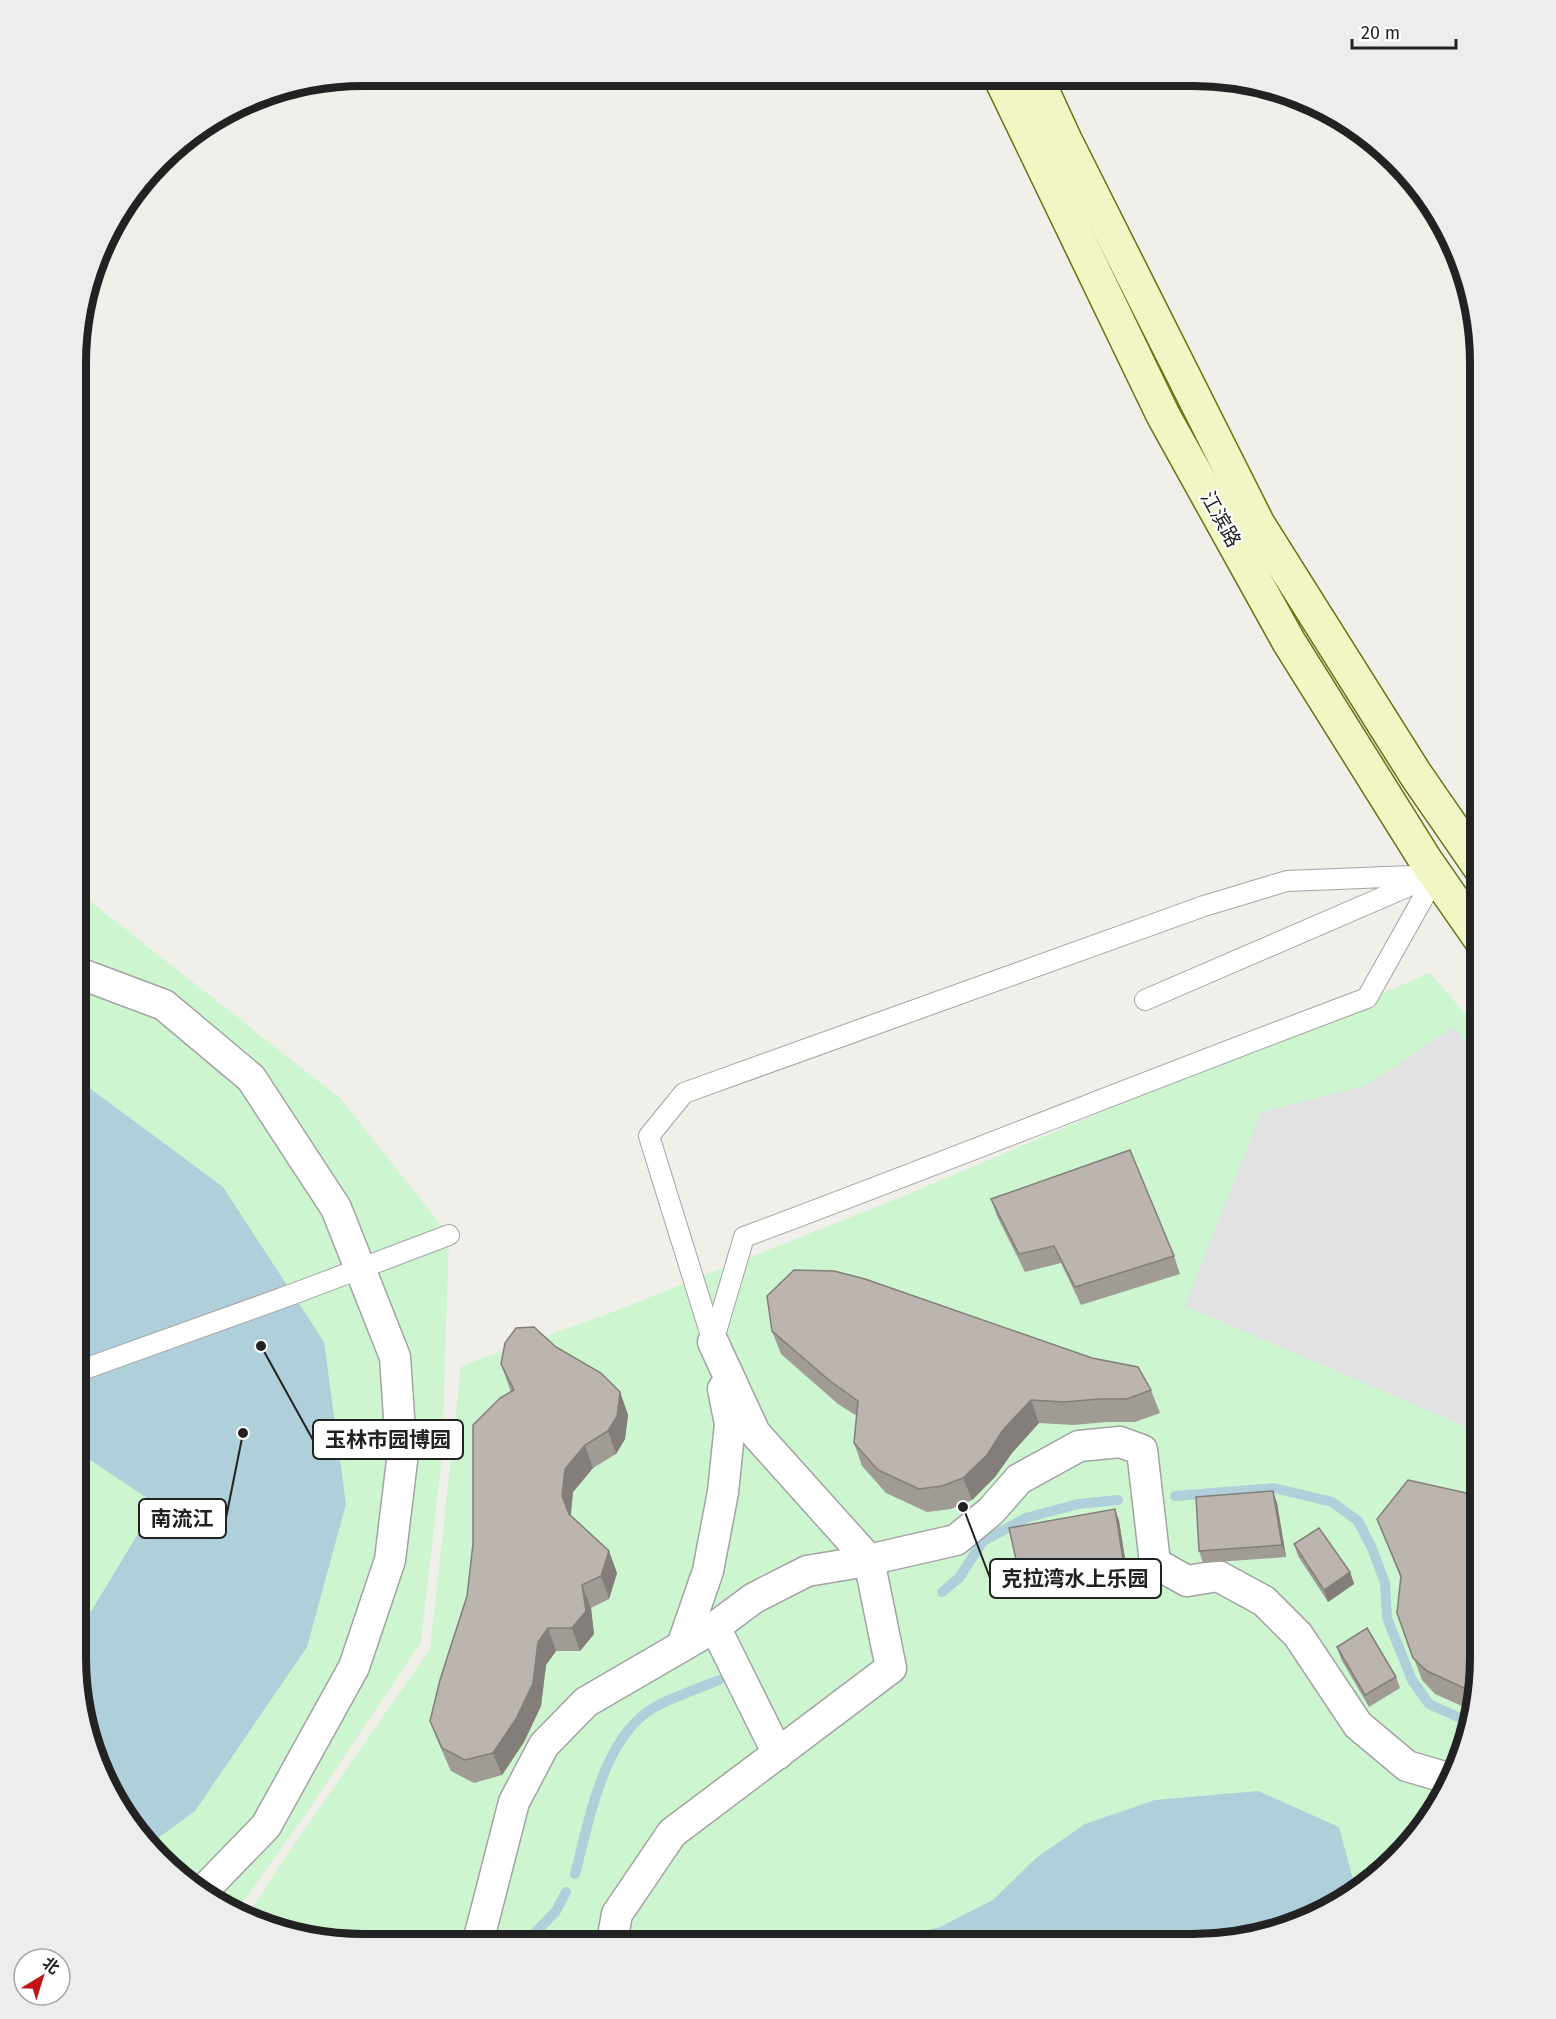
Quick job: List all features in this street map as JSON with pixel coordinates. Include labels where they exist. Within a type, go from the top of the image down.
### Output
[{"type":"main road","name":"江滨路","points":[[1004,86],[1164,415],[1289,642],[1470,924]]},
{"type":"main road","name":"江滨路","points":[[1040,86],[1258,524],[1416,775],[1470,853]]},
{"type":"street","points":[[86,976],[164,1005],[251,1078],[336,1208],[394,1357],[402,1461],[390,1560],[354,1667],[266,1826],[208,1886]]},
{"type":"street","points":[[613,1934],[617,1914],[672,1833],[891,1668],[869,1560],[755,1432],[713,1342]]},
{"type":"street","points":[[682,1646],[708,1571],[723,1492],[730,1424],[713,1342]]},
{"type":"street","points":[[480,1934],[514,1802],[544,1745],[586,1702],[714,1627],[754,1598],[807,1571],[869,1560],[956,1539],[991,1511],[1019,1479],[1079,1446],[1120,1442],[1142,1450],[1155,1563],[1186,1581],[1218,1576],[1264,1601],[1299,1635],[1358,1725],[1407,1766],[1443,1777]]},
{"type":"street","points":[[714,1627],[778,1754]]},
{"type":"lane","points":[[1145,1000],[1436,874]]},
{"type":"lane","points":[[713,1342],[744,1237],[930,1168],[1216,1054],[1366,998],[1436,874]]},
{"type":"lane","points":[[713,1342],[650,1136],[684,1093],[1204,906],[1287,881],[1436,874]]},
{"type":"lane","points":[[86,1367],[293,1294],[449,1235]]},
{"type":"green space","points":[[86,898],[341,1099],[449,1235],[442,1457],[421,1642],[310,1808],[241,1905],[194,1876],[154,1839],[132,1810],[114,1779],[95,1728],[86,1675]]},
{"type":"green space","points":[[1430,973],[1470,1019],[1470,1675],[1461,1728],[1449,1763],[1424,1810],[1402,1839],[1362,1876],[1316,1905],[1265,1924],[1212,1933],[362,1934],[308,1928],[273,1919],[251,1910],[430,1649],[461,1366],[605,1315],[894,1200]]},
{"type":"shaded area","points":[[1453,1027],[1470,1046],[1470,1429],[1185,1306],[1261,1112],[1367,1085]]},
{"type":"water","points":[[86,1085],[223,1187],[324,1342],[346,1504],[307,1647],[195,1811],[155,1840],[123,1795],[100,1746],[91,1711],[86,1675],[86,1620],[156,1504],[86,1457]]},
{"type":"water","points":[[1258,1791],[1339,1827],[1354,1882],[1316,1905],[1283,1919],[1230,1931],[1194,1934],[913,1934],[940,1927],[993,1900],[1036,1858],[1085,1824],[1155,1800]]},
{"type":"building","points":[[1130,1150],[1174,1256],[1075,1287],[1054,1246],[1019,1254],[991,1199]]},
{"type":"building","points":[[794,1270],[834,1271],[865,1279],[1092,1358],[1138,1367],[1151,1390],[1127,1399],[1064,1402],[1031,1400],[1003,1430],[987,1455],[963,1478],[942,1486],[919,1489],[878,1470],[854,1443],[858,1401],[830,1381],[772,1331],[767,1296]]},
{"type":"building","points":[[534,1327],[556,1347],[601,1373],[620,1392],[617,1416],[608,1431],[585,1445],[565,1469],[562,1496],[569,1514],[609,1551],[601,1576],[582,1585],[586,1611],[572,1628],[548,1628],[538,1642],[533,1683],[516,1719],[493,1753],[465,1760],[442,1748],[430,1721],[440,1680],[467,1596],[473,1544],[473,1425],[500,1398],[514,1390],[501,1364],[505,1343],[516,1328]]},
{"type":"building","points":[[1408,1480],[1470,1494],[1468,1690],[1427,1671],[1413,1658],[1397,1613],[1401,1576],[1377,1519]]},
{"type":"building","points":[[1273,1491],[1282,1545],[1199,1551],[1196,1497]]},
{"type":"building","points":[[1115,1509],[1123,1559],[1020,1577],[1009,1528]]},
{"type":"building","points":[[1319,1528],[1350,1572],[1324,1590],[1294,1544]]},
{"type":"building","points":[[1367,1628],[1396,1677],[1365,1695],[1337,1647]]},
{"type":"waterway","points":[[1175,1496],[1274,1488],[1332,1502],[1358,1521],[1372,1548],[1385,1583],[1387,1618],[1412,1680],[1429,1704],[1463,1719]]},
{"type":"waterway","points":[[942,1592],[959,1578],[983,1541],[1026,1518],[1078,1504],[1118,1500]]},
{"type":"waterway","points":[[575,1874],[601,1781],[623,1738],[637,1720],[655,1707],[719,1680]]},
{"type":"waterway","points":[[535,1934],[556,1911],[566,1892]]},
{"type":"place","name":"玉林市园博园","points":[[261,1346]]},
{"type":"place","name":"南流江","points":[[243,1433]]},
{"type":"place","name":"克拉湾水上乐园","points":[[963,1507]]}]
